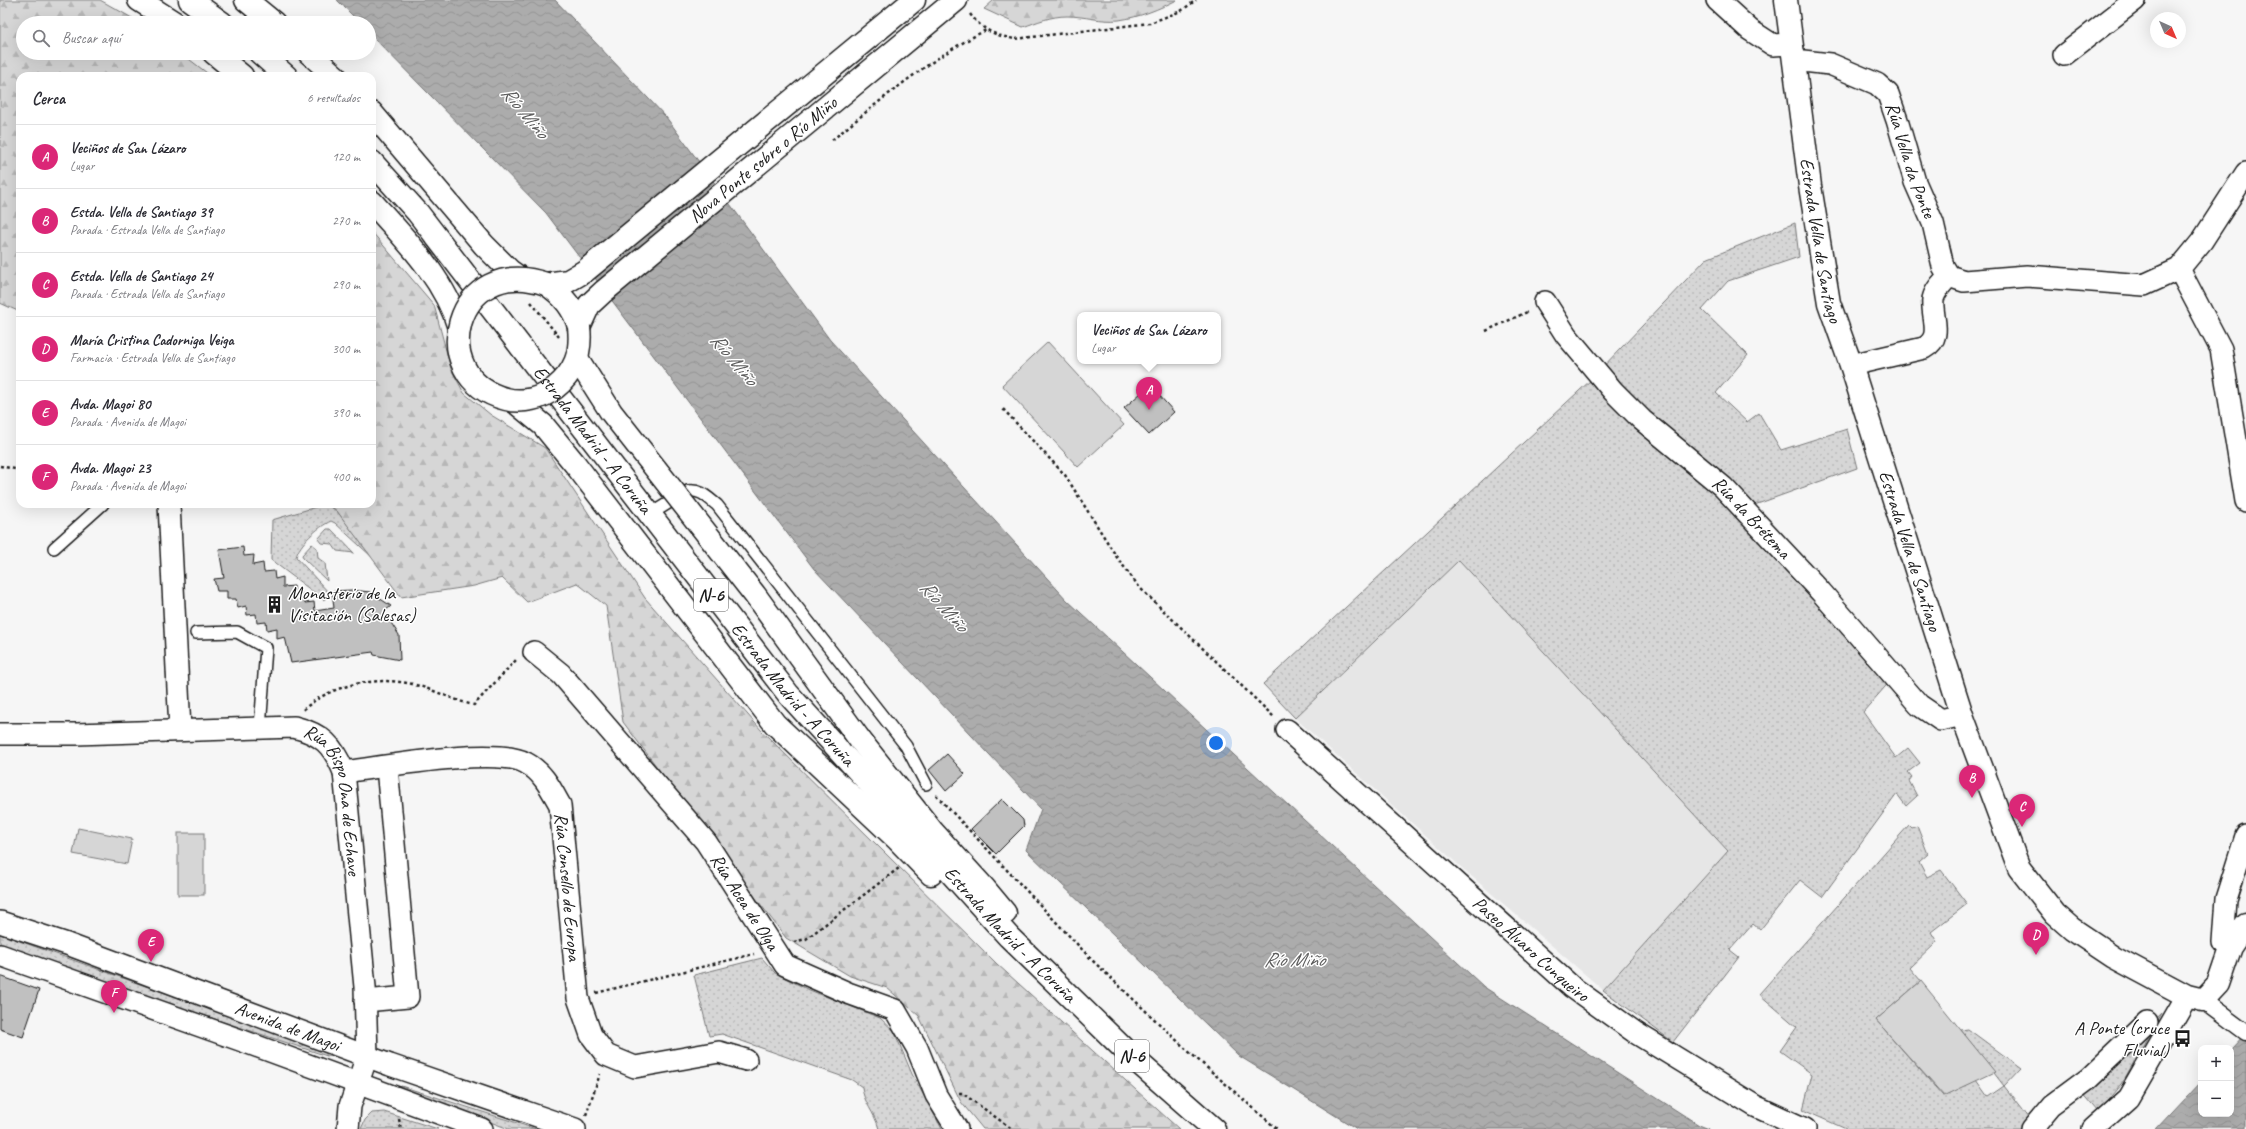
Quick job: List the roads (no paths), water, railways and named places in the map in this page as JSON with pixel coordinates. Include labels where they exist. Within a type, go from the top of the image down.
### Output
[{"type":"main road","points":[[139,0],[164,16]]},
{"type":"main road","points":[[190,0],[212,16]]},
{"type":"main road","points":[[246,0],[265,16]]},
{"type":"main road","name":"Nova Ponte sobre o Río Miño","points":[[546,284],[568,281],[585,271],[914,0]]},
{"type":"main road","name":"Estrada Vella de Santiago","points":[[1786,0],[1810,186],[1829,303],[1851,365],[1962,716],[2019,868],[2037,895],[2072,929],[2114,957],[2202,1002]]},
{"type":"main road","name":"Nova Ponte sobre o Río Miño","points":[[580,327],[589,306],[603,292],[962,5]]},
{"type":"main road","points":[[223,60],[237,72]]},
{"type":"main road","points":[[268,60],[281,72]]},
{"type":"main road","points":[[316,60],[330,72]]},
{"type":"main road","points":[[376,118],[484,245],[510,271],[523,287]]},
{"type":"main road","name":"Estrada Madrid - A Coruña","points":[[376,167],[418,214],[789,695],[1001,929],[1131,1056],[1214,1129]]},
{"type":"main road","points":[[376,207],[407,242],[444,292],[454,309],[459,328]]},
{"type":"main road","points":[[504,279],[523,287],[546,284],[565,299],[577,317],[580,327],[578,360],[564,381],[550,393],[532,400],[514,401],[494,396],[477,384],[464,368],[458,348],[459,328],[464,312],[474,298],[486,287],[504,279]]},
{"type":"main road","points":[[578,360],[611,412],[755,595],[860,740],[933,832],[986,889],[1078,1004]]},
{"type":"main road","points":[[514,401],[543,425],[575,464],[775,724],[915,856],[1002,952],[1087,1028],[1188,1106]]},
{"type":"main road","points":[[2202,1002],[2218,984],[2231,946],[2246,924]]},
{"type":"street","name":"Rúa Vella da Ponte","points":[[1717,0],[1750,30],[1773,45],[1830,64],[1877,84],[1888,94],[1915,182],[1933,223],[1943,266],[1949,276]]},
{"type":"street","points":[[2064,55],[2135,0]]},
{"type":"street","points":[[1851,365],[1924,348],[1932,344],[1935,336],[1933,299],[1939,285],[1949,276],[1964,281],[2027,276],[2144,285],[2179,269],[2202,241],[2246,173]]},
{"type":"street","points":[[2179,269],[2221,349],[2246,501]]},
{"type":"street","name":"Rúa da Brétema","points":[[1545,302],[1566,335],[1614,391],[1642,420],[1723,487],[1821,592],[1919,705],[1941,720],[1962,716]]},
{"type":"street","points":[[169,508],[180,730]]},
{"type":"street","name":"Rúa Acea de Olga","points":[[534,652],[560,674],[706,842],[785,965],[848,993],[895,1010],[917,1048],[936,1095],[957,1129]]},
{"type":"street","name":"Rúa Bispo Ona de Echave","points":[[0,734],[76,734],[294,727],[317,736],[331,747],[344,772],[365,1001],[367,1056]]},
{"type":"street","name":"Paseo Álvaro Cunqueiro","points":[[1287,730],[1572,987],[1636,1033],[1709,1078],[1755,1106],[1805,1129]]},
{"type":"street","name":"Rúa Consello de Europa","points":[[344,772],[472,757],[501,756],[526,763],[537,771],[548,783],[560,805],[578,998],[591,1035],[606,1055],[635,1067],[719,1052],[746,1060]]},
{"type":"street","points":[[365,1001],[408,997],[387,767]]},
{"type":"street","points":[[2231,946],[2223,942],[2226,899],[2246,836]]},
{"type":"street","name":"Avenida de Magoi","points":[[0,922],[67,944],[367,1056],[580,1124]]},
{"type":"street","name":"Avenida de Magoi","points":[[0,955],[482,1129]]},
{"type":"street","points":[[2093,1129],[2128,1098],[2202,1002],[2246,1032]]},
{"type":"street","points":[[2032,1129],[2052,1105],[2087,1079],[2147,1022]]},
{"type":"street","points":[[348,1129],[350,1106],[367,1056]]},
{"type":"lane","points":[[649,514],[688,491],[693,490],[701,492],[717,505],[906,746],[926,784]]},
{"type":"lane","points":[[54,548],[99,508]]},
{"type":"lane","points":[[196,633],[237,632],[266,648],[260,728]]},
{"type":"water","name":"Río Miño","points":[[337,0],[555,0],[666,117],[830,340],[1067,600],[1484,987],[1699,1125],[1709,1129],[1357,1129],[1239,1056],[1026,850],[1041,809],[814,569],[546,213],[376,40],[376,16],[353,16]]},
{"type":"water","points":[[2246,1033],[2246,1129],[2156,1129],[2198,1084],[2198,1117],[2234,1117],[2234,1046]]},
{"type":"place","name":"Veciños de San Lázaro","points":[[1149,410]]},
{"type":"place","name":"Monasterio de la Visitación (Salesas)","points":[[275,604]]},
{"type":"place","name":"Estda. Vella de Santiago 39","points":[[1972,798]]},
{"type":"place","name":"Estda. Vella de Santiago 24","points":[[2022,827]]},
{"type":"place","name":"María Cristina Cadorniga Veiga","points":[[2036,955]]},
{"type":"place","name":"Avda. Magoi 80","points":[[151,962]]},
{"type":"place","name":"Avda. Magoi 23","points":[[114,1013]]},
{"type":"place","name":"A Ponte (cruce Fluvial)","points":[[2182,1039]]}]
